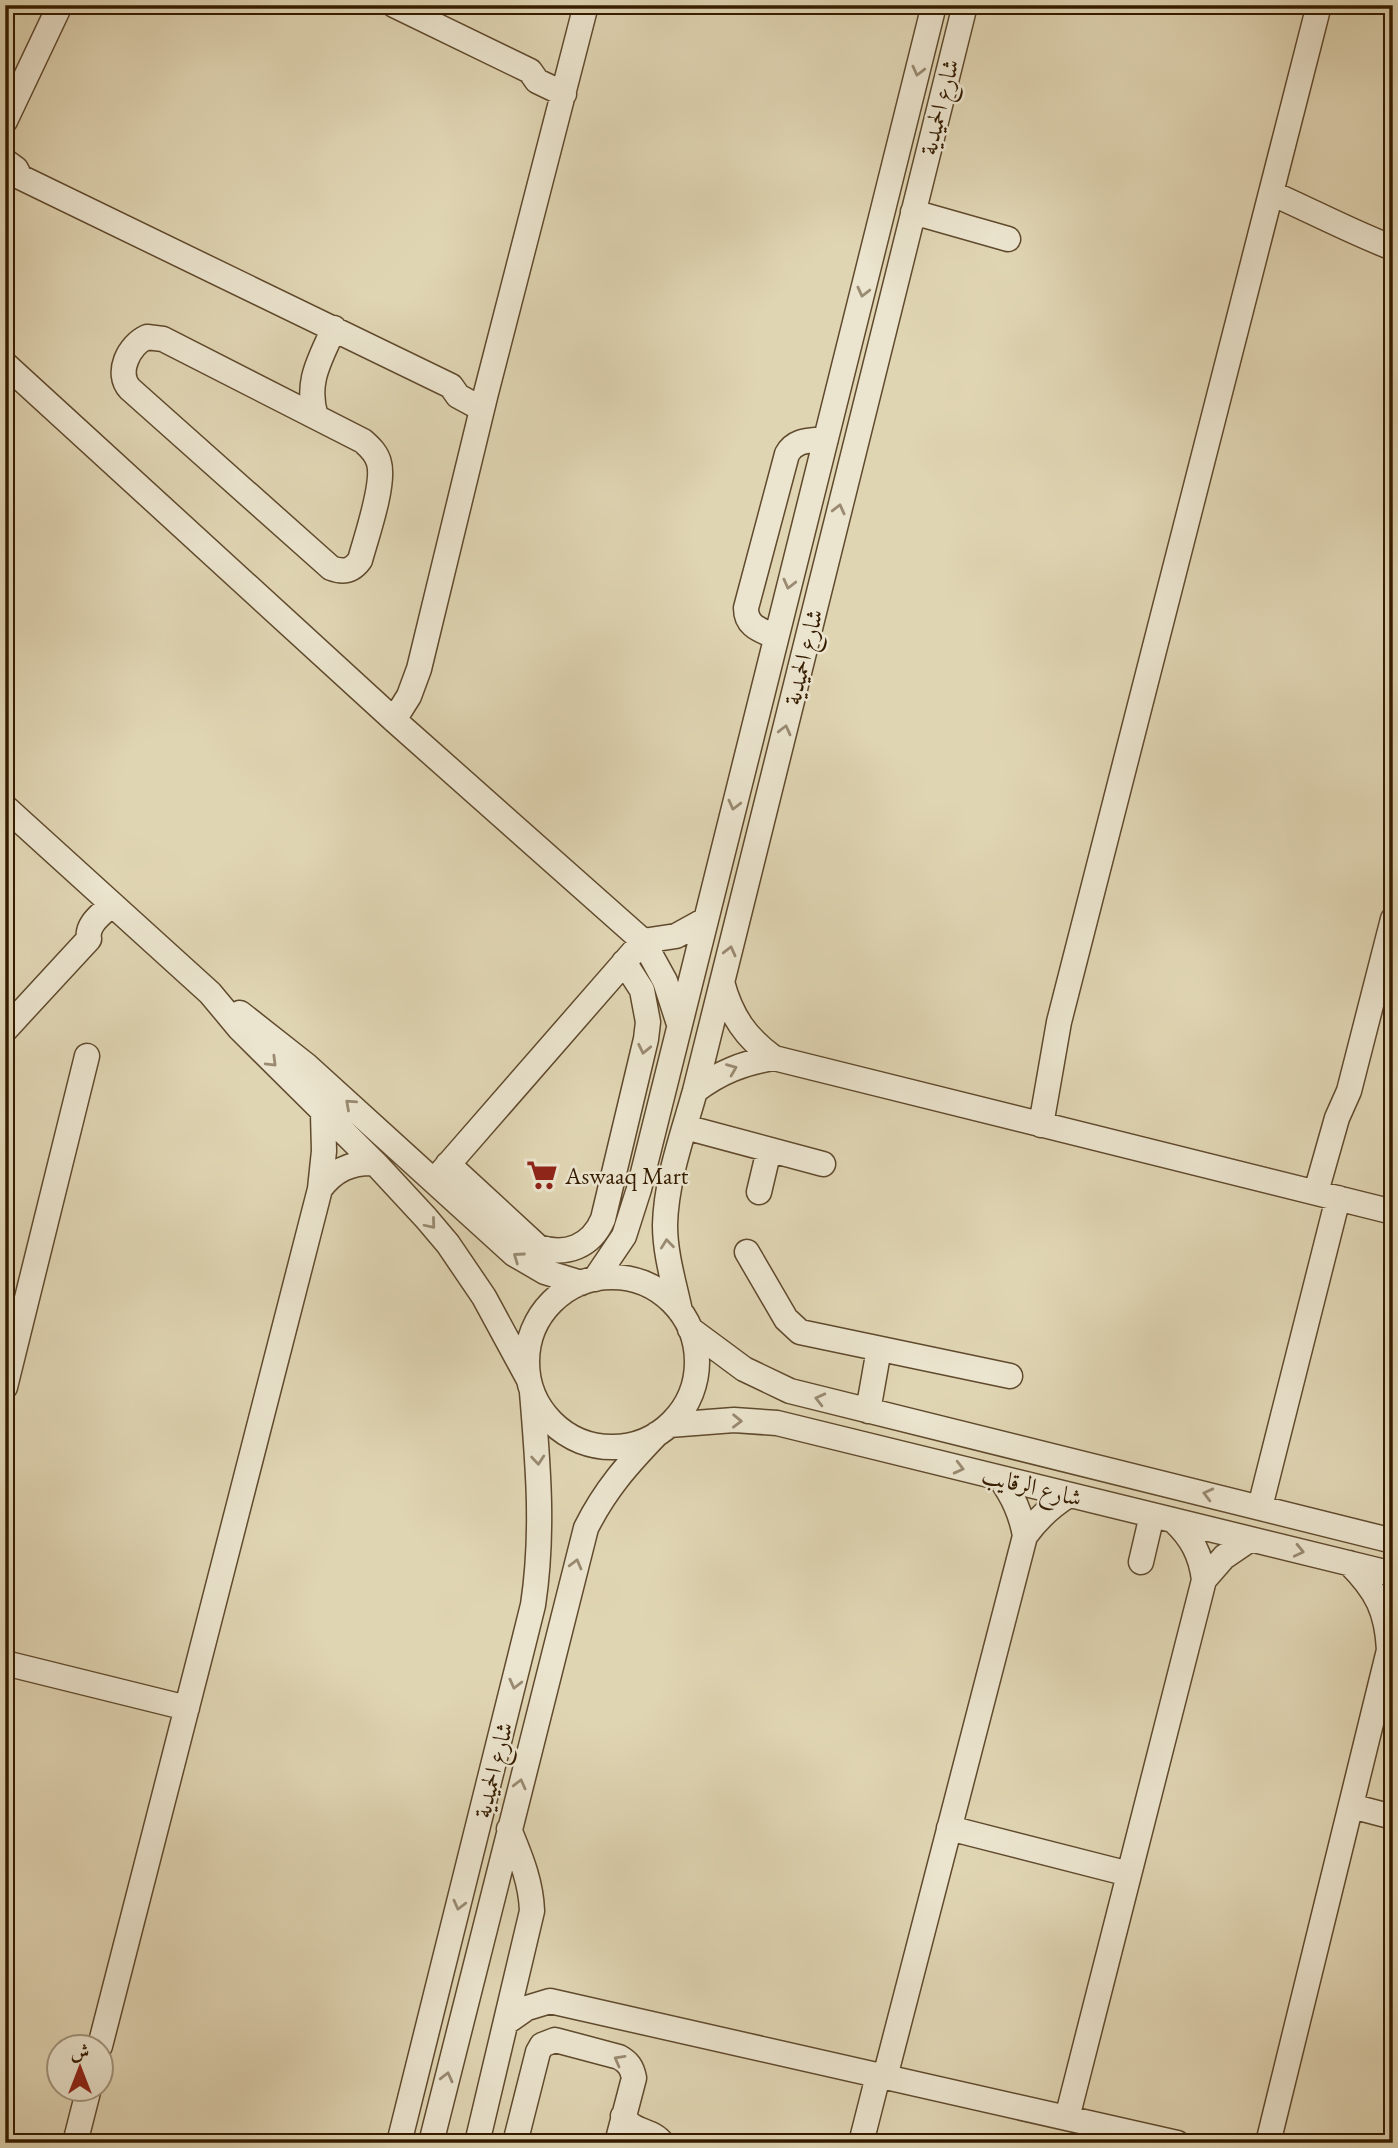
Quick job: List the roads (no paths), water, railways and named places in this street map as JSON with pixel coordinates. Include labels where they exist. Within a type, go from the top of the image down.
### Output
[{"type":"street","points":[[5,121],[60,5]]},
{"type":"street","points":[[394,5],[530,71],[537,81],[566,85]]},
{"type":"street","points":[[394,720],[409,696],[419,669],[484,401],[586,5]]},
{"type":"street","name":"شارع الحميدية","points":[[685,1320],[667,1252],[667,1198],[965,5]]},
{"type":"street","points":[[1034,1123],[1319,5]]},
{"type":"street","name":"شارع الحميدية","points":[[588,1281],[617,1248],[630,1224],[826,439],[929,7]]},
{"type":"street","points":[[10,172],[451,386],[458,396],[484,401]]},
{"type":"street","points":[[1269,199],[1334,221],[1355,233],[1393,248]]},
{"type":"street","points":[[913,212],[1008,239]]},
{"type":"street","points":[[316,417],[311,398],[312,379],[334,328]]},
{"type":"street","points":[[147,337],[158,337],[279,399],[363,441],[371,448],[380,465],[380,484],[360,560],[351,570],[331,568],[130,390],[123,380],[123,368],[138,343],[147,337]]},
{"type":"street","points":[[5,363],[394,720],[643,941],[665,981],[679,1025]]},
{"type":"street","points":[[279,399],[297,391],[312,379]]},
{"type":"street","points":[[776,636],[752,626],[746,608],[787,454],[798,443],[826,439]]},
{"type":"street","points":[[5,807],[210,993],[283,1045],[538,1247],[558,1251],[577,1247],[593,1236],[603,1219],[646,1039],[646,1006],[634,975],[624,962]]},
{"type":"street","points":[[5,1030],[89,939],[100,939],[118,909]]},
{"type":"street","points":[[1260,1507],[1329,1196],[1337,1118],[1349,1091],[1393,919]]},
{"type":"street","points":[[441,1172],[643,941],[676,936],[705,920]]},
{"type":"street","points":[[722,982],[728,1005],[739,1026],[755,1044],[774,1058],[1393,1212]]},
{"type":"street","points":[[598,991],[624,995],[646,1006]]},
{"type":"street","points":[[210,993],[240,1029],[426,1217],[468,1271],[489,1306],[538,1405],[558,1428],[584,1442],[599,1446],[629,1445],[663,1430],[687,1401],[696,1373],[695,1343],[685,1320],[660,1292],[636,1281],[609,1277],[588,1281],[556,1298],[537,1321],[528,1349],[530,1385]]},
{"type":"street","points":[[5,1387],[11,1337],[87,1056]]},
{"type":"street","points":[[695,1091],[731,1068],[774,1058]]},
{"type":"street","points":[[632,1103],[651,1142]]},
{"type":"street","points":[[104,2032],[320,1189],[324,1151],[323,1114]]},
{"type":"street","points":[[685,1127],[823,1164]]},
{"type":"street","points":[[759,1192],[769,1150]]},
{"type":"street","points":[[320,1189],[327,1178],[349,1165],[375,1163]]},
{"type":"street","points":[[441,1172],[514,1254],[545,1272],[588,1281]]},
{"type":"street","points":[[747,1252],[792,1327],[800,1332],[1010,1376]]},
{"type":"street","name":"شارع الرقايب","points":[[685,1320],[744,1369],[790,1391],[1393,1541]]},
{"type":"street","points":[[868,1410],[878,1349]]},
{"type":"street","name":"شارع الحميدية","points":[[400,2143],[533,1605],[541,1519],[530,1385]]},
{"type":"street","name":"شارع الرقايب","points":[[663,1430],[734,1420],[776,1423],[1393,1574]]},
{"type":"street","name":"شارع الحميدية","points":[[431,2143],[586,1528],[615,1479],[663,1430]]},
{"type":"street","points":[[1000,1478],[1021,1515],[1025,1536]]},
{"type":"street","points":[[861,2143],[882,2076],[1025,1536],[1037,1519],[1052,1505],[1069,1495]]},
{"type":"street","points":[[1067,2118],[1204,1580],[1196,1547],[1186,1532],[1163,1518],[1141,1562]]},
{"type":"street","points":[[1204,1580],[1224,1557],[1249,1540]]},
{"type":"street","points":[[1268,2143],[1391,1647],[1380,1602],[1367,1581],[1349,1563]]},
{"type":"street","points":[[5,1663],[187,1708]]},
{"type":"street","points":[[1351,1806],[1393,1817]]},
{"type":"street","points":[[949,1828],[1129,1874]]},
{"type":"street","points":[[477,2143],[532,1911],[528,1876],[509,1829]]},
{"type":"street","points":[[522,1960],[534,1982],[550,2001]]},
{"type":"street","points":[[507,2022],[527,2008],[550,2001],[1177,2143]]},
{"type":"street","points":[[515,2143],[538,2052],[542,2045],[555,2040],[618,2057],[626,2061],[632,2069],[634,2078],[617,2143]]},
{"type":"street","points":[[493,2076],[523,2112]]},
{"type":"street","points":[[75,2143],[85,2102]]},
{"type":"street","points":[[624,2116],[631,2127],[657,2137],[662,2143]]},
{"type":"place","name":"Aswaaq Mart","points":[[542,1175]]}]
